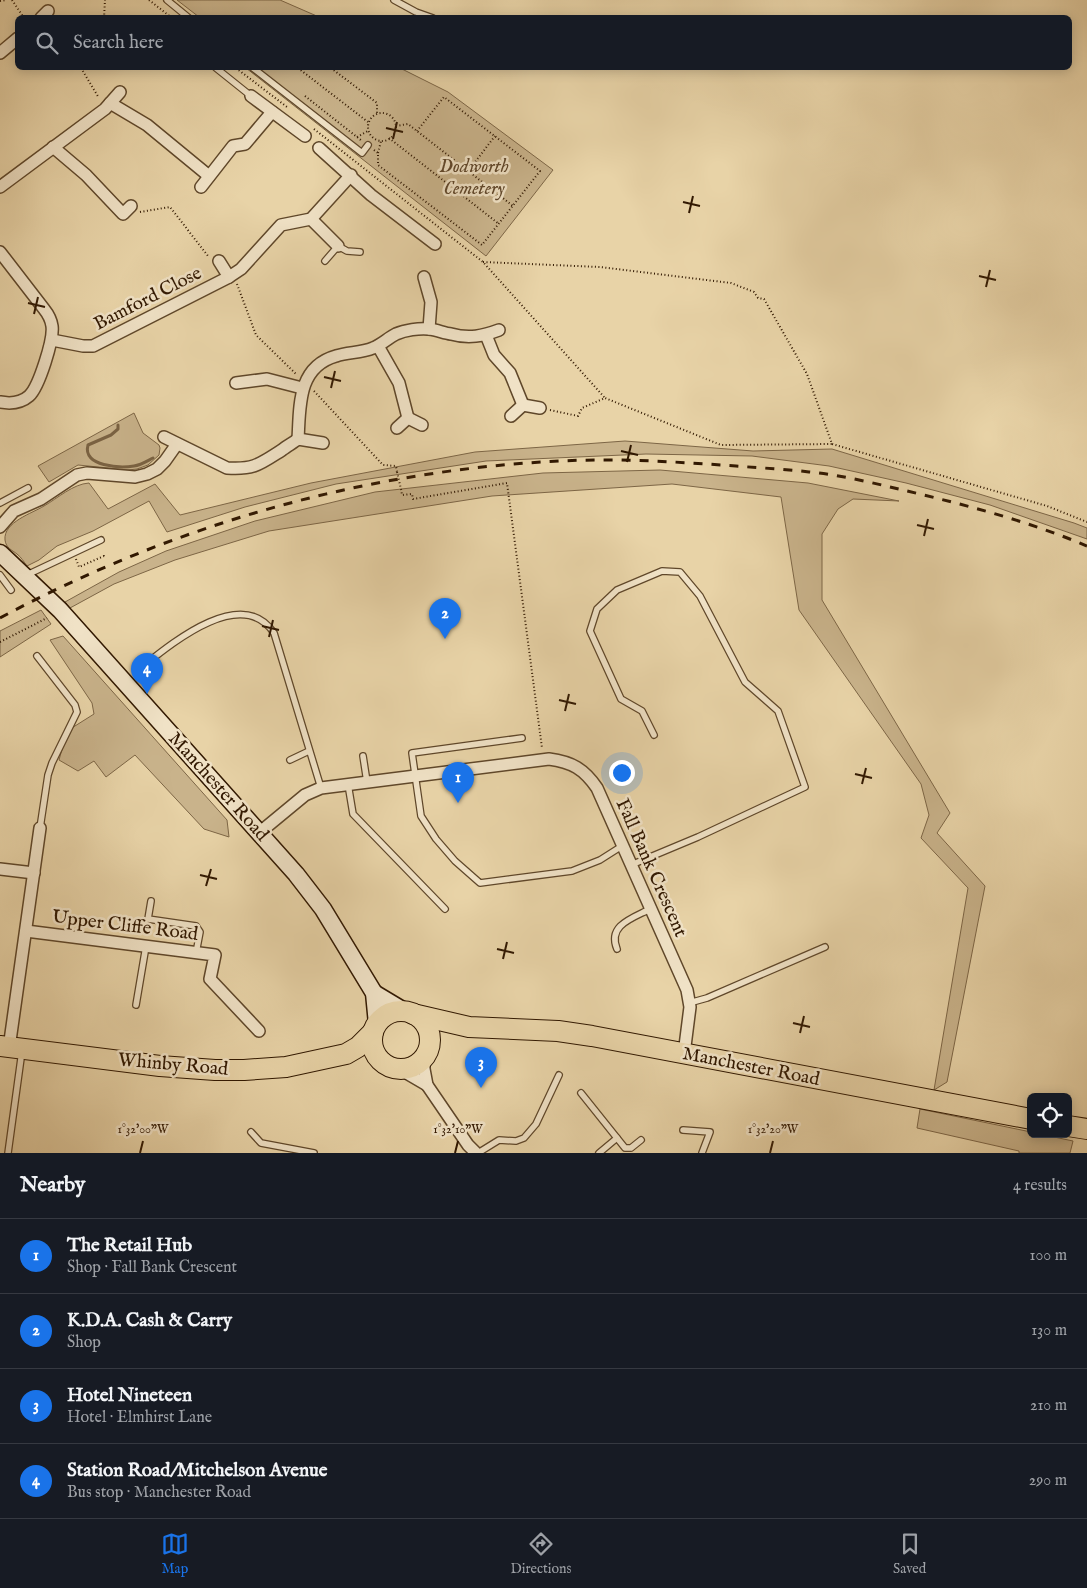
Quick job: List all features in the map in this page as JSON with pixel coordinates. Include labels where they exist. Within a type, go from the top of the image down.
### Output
[{"type":"highway","points":[[375,1028],[390,1013],[409,1013]]},
{"type":"highway","name":"Manchester Road","points":[[409,1013],[469,1028],[558,1031],[592,1036],[1027,1118]]},
{"type":"highway","name":"Manchester Road","points":[[409,1013],[422,1020],[429,1031],[430,1042],[426,1055]]},
{"type":"highway","name":"Whinby Road","points":[[10,1048],[160,1066],[244,1070],[286,1066],[346,1054],[358,1047],[375,1028]]},
{"type":"highway","name":"Manchester Road","points":[[375,1028],[372,1039],[374,1050],[387,1065],[403,1069],[412,1067],[439,1041],[453,1033],[469,1028]]},
{"type":"highway","name":"Whinby Road","points":[[346,1054],[387,1065]]},
{"type":"highway","points":[[1072,1127],[1087,1129]]},
{"type":"main road","name":"Manchester Road","points":[[0,554],[60,610],[296,874],[323,909],[374,993],[409,1013]]},
{"type":"main road","name":"Manchester Road","points":[[374,993],[375,1028]]},
{"type":"street","points":[[0,53],[15,40]]},
{"type":"street","points":[[0,187],[108,106],[120,92]]},
{"type":"street","points":[[251,96],[305,136]]},
{"type":"street","points":[[108,106],[146,125],[209,176]]},
{"type":"street","points":[[201,187],[233,146],[245,144],[272,112]]},
{"type":"street","points":[[53,147],[86,175],[122,214],[131,206]]},
{"type":"street","points":[[319,148],[372,195],[435,244]]},
{"type":"street","points":[[338,246],[311,219],[351,176]]},
{"type":"street","name":"Bamford Close","points":[[52,340],[93,346],[229,278],[241,269],[281,225],[311,219]]},
{"type":"street","points":[[0,252],[50,318],[53,328],[52,340],[36,388],[30,396],[21,402],[0,402]]},
{"type":"street","name":"Bamford Close","points":[[220,261],[229,278]]},
{"type":"street","points":[[424,277],[431,302],[429,329]]},
{"type":"street","points":[[298,439],[302,388],[314,370],[324,361],[335,356],[362,352],[378,346],[396,334],[407,330],[429,329],[466,337],[486,335],[499,330]]},
{"type":"street","points":[[486,335],[494,356],[510,373],[523,405]]},
{"type":"street","points":[[378,346],[399,383],[408,418],[422,425]]},
{"type":"street","points":[[236,383],[267,379],[302,388]]},
{"type":"street","points":[[523,405],[540,408]]},
{"type":"street","points":[[511,416],[523,405]]},
{"type":"street","points":[[397,428],[408,418]]},
{"type":"street","points":[[164,437],[226,468],[237,469],[262,464],[298,439],[323,443]]},
{"type":"street","points":[[0,526],[14,512],[41,500],[77,475],[87,473],[135,477],[147,474],[157,469],[166,460],[177,444]]},
{"type":"street","name":"Fall Bank Crescent","points":[[259,833],[305,795],[321,788],[544,760],[562,761],[577,767],[588,775],[597,788],[687,990],[689,1003],[684,1054]]},
{"type":"street","name":"Upper Cliffe Road","points":[[10,1048],[40,828]]},
{"type":"street","points":[[0,869],[34,873]]},
{"type":"street","name":"Upper Cliffe Road","points":[[26,930],[215,955],[210,979],[259,1031]]},
{"type":"street","points":[[426,1055],[424,1069],[427,1085]]},
{"type":"street","points":[[387,1065],[403,1070],[427,1085],[468,1145],[477,1153]]},
{"type":"lane","points":[[167,0],[185,15]]},
{"type":"lane","points":[[394,0],[424,15]]},
{"type":"lane","points":[[218,70],[251,96]]},
{"type":"lane","points":[[256,70],[362,153],[368,145]]},
{"type":"lane","points":[[325,261],[338,246],[347,251],[360,252]]},
{"type":"lane","points":[[0,503],[28,488]]},
{"type":"lane","points":[[8,499],[14,512]]},
{"type":"lane","points":[[26,577],[101,540]]},
{"type":"lane","points":[[630,865],[698,837],[805,787],[778,710],[745,682],[700,596],[680,572],[662,571],[617,590],[598,609],[590,631],[621,699],[642,711],[654,735]]},
{"type":"lane","points":[[0,575],[11,590]]},
{"type":"lane","points":[[142,667],[174,642],[198,628],[238,614],[254,616],[269,626],[274,633],[321,788]]},
{"type":"lane","points":[[37,656],[75,706],[77,712],[48,775],[40,828]]},
{"type":"lane","points":[[522,738],[412,753],[421,816],[436,839],[455,861],[480,883],[572,871],[600,860],[622,846]]},
{"type":"lane","points":[[290,760],[309,751]]},
{"type":"lane","points":[[363,756],[367,782]]},
{"type":"lane","points":[[348,784],[353,814],[445,909]]},
{"type":"lane","points":[[151,901],[148,919],[196,926],[200,932],[196,953]]},
{"type":"lane","points":[[617,949],[614,940],[616,932],[623,923],[650,909]]},
{"type":"lane","points":[[136,1005],[146,946]]},
{"type":"lane","points":[[689,1003],[707,998],[825,947]]},
{"type":"lane","points":[[8,1153],[10,1048]]},
{"type":"lane","points":[[477,1153],[499,1140],[516,1141],[524,1138],[536,1124],[559,1075]]},
{"type":"lane","points":[[581,1093],[628,1149],[641,1140]]},
{"type":"lane","points":[[683,1130],[710,1132],[702,1153]]},
{"type":"lane","points":[[251,1132],[261,1143],[314,1153]]},
{"type":"lane","points":[[599,1153],[617,1138]]},
{"type":"path","points":[[0,1],[6,0]]},
{"type":"path","points":[[12,0],[22,15]]},
{"type":"path","points":[[104,15],[106,0]]},
{"type":"path","points":[[149,0],[168,15]]},
{"type":"path","points":[[82,70],[108,106]]},
{"type":"path","points":[[301,70],[368,122]]},
{"type":"path","points":[[334,70],[377,103],[377,113],[368,122],[368,130],[373,138],[381,141],[393,135],[396,126],[390,115],[377,113]]},
{"type":"path","points":[[305,96],[378,153]]},
{"type":"path","points":[[381,141],[378,165],[482,245],[540,171],[444,96],[417,131]]},
{"type":"path","points":[[396,126],[408,124],[513,206]]},
{"type":"path","points":[[357,137],[368,130]]},
{"type":"path","points":[[468,170],[495,136]]},
{"type":"path","points":[[389,138],[499,224]]},
{"type":"path","points":[[131,206],[136,212],[170,206],[213,262],[219,259],[220,261]]},
{"type":"path","points":[[483,262],[600,266],[731,283],[754,292],[758,298],[764,300],[807,374],[832,444]]},
{"type":"path","points":[[540,408],[578,416],[582,408],[605,398],[721,445],[832,444],[1047,506],[1087,522]]},
{"type":"path","points":[[397,472],[402,495],[412,494],[412,499],[507,483],[544,760]]},
{"type":"path","points":[[80,567],[104,556],[105,558]]},
{"type":"path","points":[[0,642],[60,610]]},
{"type":"green space","points":[[177,0],[280,0],[314,15],[196,15]]},
{"type":"green space","name":"Dodworth Cemetery","points":[[249,70],[404,70],[448,92],[553,170],[486,256]]},
{"type":"green space","points":[[134,413],[143,433],[159,445],[160,448],[159,455],[148,465],[128,470],[78,465],[49,482],[38,466]]},
{"type":"green space","points":[[625,441],[753,451],[832,449],[1074,523],[1087,528],[1087,539],[990,505],[906,483],[829,466],[752,456],[646,454],[486,461],[336,484],[245,507],[167,532],[149,501],[93,531],[57,546],[39,560],[27,566],[8,547],[5,540],[9,528],[14,523],[71,489],[89,483],[108,509],[155,484],[180,515],[311,483],[475,452]]},
{"type":"green space","points":[[660,470],[808,483],[899,501],[853,499],[838,509],[822,534],[822,600],[950,813],[937,833],[985,886],[947,1082],[934,1090],[968,888],[921,838],[929,815],[921,784],[799,610],[781,497],[672,484],[492,496],[269,531],[175,560],[114,584],[70,608],[65,602],[119,572],[166,551],[255,521],[375,492],[543,473]]},
{"type":"green space","points":[[41,610],[51,624],[0,657],[0,631]]},
{"type":"green space","points":[[63,636],[227,820],[229,837],[204,829],[135,755],[106,777],[94,761],[78,771],[59,760],[67,731],[94,714],[92,703],[50,640]]},
{"type":"green space","points":[[920,1109],[1027,1131],[1027,1138],[1059,1138],[1073,1141],[1070,1153],[1019,1153],[1019,1151],[917,1128]]},
{"type":"waterway","points":[[118,425],[118,429],[111,435],[88,445],[88,452],[91,458],[96,462],[120,467],[137,465],[153,458]]},
{"type":"railway","points":[[0,618],[66,585],[133,556],[202,530],[272,508],[343,490],[415,476],[561,461],[627,460],[671,462],[782,469],[833,475],[857,479],[973,508],[1019,521],[1087,546]]},
{"type":"place","name":"K.D.A. Cash & Carry","points":[[445,639]]},
{"type":"place","name":"Station Road/Mitchelson Avenue","points":[[147,694]]},
{"type":"place","name":"The Retail Hub","points":[[458,803]]},
{"type":"place","name":"Hotel Nineteen","points":[[481,1088]]}]
